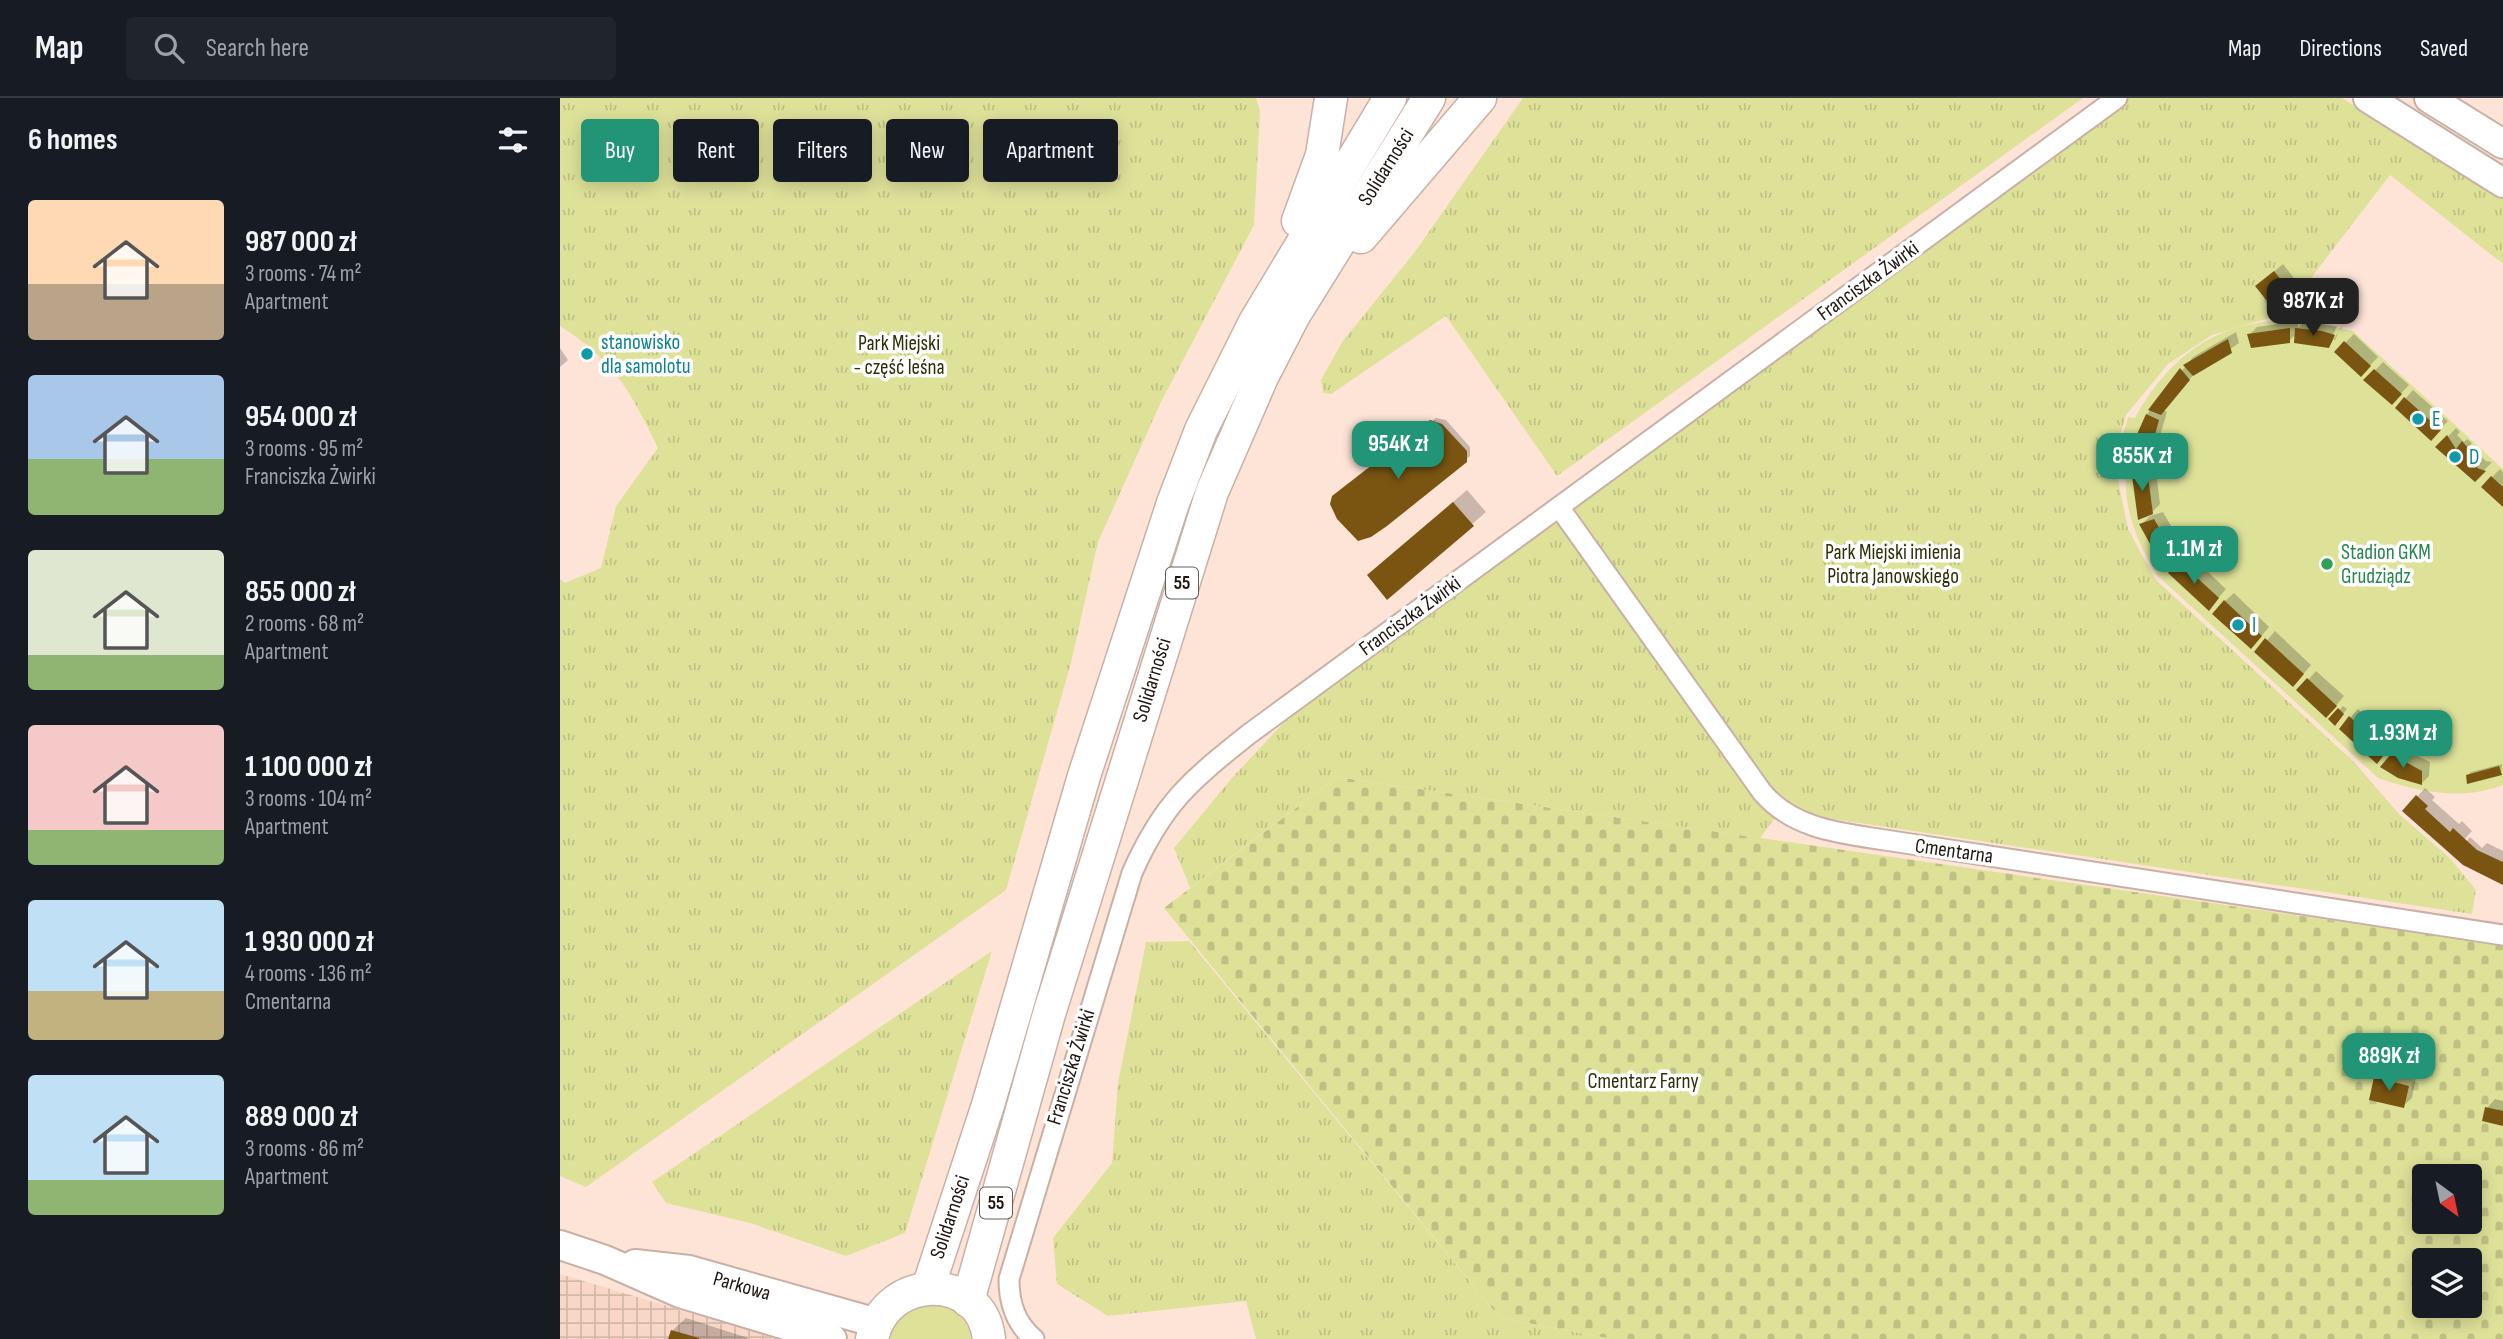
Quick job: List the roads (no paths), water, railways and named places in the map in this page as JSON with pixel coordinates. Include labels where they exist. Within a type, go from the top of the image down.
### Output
[{"type":"main road","points":[[1255,322],[1308,199],[1322,155],[1331,98]]},
{"type":"main road","name":"Solidarności","points":[[928,1288],[988,1105],[1084,776],[1172,503],[1201,430],[1255,322],[1390,98]]},
{"type":"main road","name":"Solidarności","points":[[968,1301],[1049,1014],[1212,492],[1262,377],[1294,316],[1429,98]]},
{"type":"main road","points":[[1294,316],[1480,98]]},
{"type":"main road","points":[[874,1331],[889,1305],[907,1293],[928,1288],[949,1291],[968,1301],[981,1316],[989,1339]]},
{"type":"street","name":"Franciszka Żwirki","points":[[1034,1339],[1017,1318],[1009,1299],[1009,1279],[1132,873],[1147,839],[1169,805],[1190,781],[1249,734],[2117,98]]},
{"type":"street","points":[[2368,98],[2503,183]]},
{"type":"street","points":[[2429,98],[2503,144]]},
{"type":"street","name":"Cmentarna","points":[[1559,508],[1762,792],[1793,819],[1830,831],[1885,840],[2503,935]]},
{"type":"street","name":"Parkowa","points":[[560,1245],[605,1260],[680,1293],[832,1339]]},
{"type":"street","name":"Parkowa","points":[[605,1260],[689,1270],[874,1331]]},
{"type":"place","name":"stanowisko dla samolotu","points":[[587,354]]},
{"type":"place","name":"E","points":[[2418,419]]},
{"type":"place","name":"D","points":[[2455,457]]},
{"type":"place","name":"Stadion GKM Grudziądz","points":[[2327,564]]},
{"type":"place","name":"I","points":[[2238,625]]},
{"type":"park label","name":"Park Miejski - część leśna","points":[[899,355]]},
{"type":"park label","name":"Park Miejski imienia Piotra Janowskiego","points":[[1893,564]]},
{"type":"park label","name":"Cmentarz Farny","points":[[1643,1081]]}]
